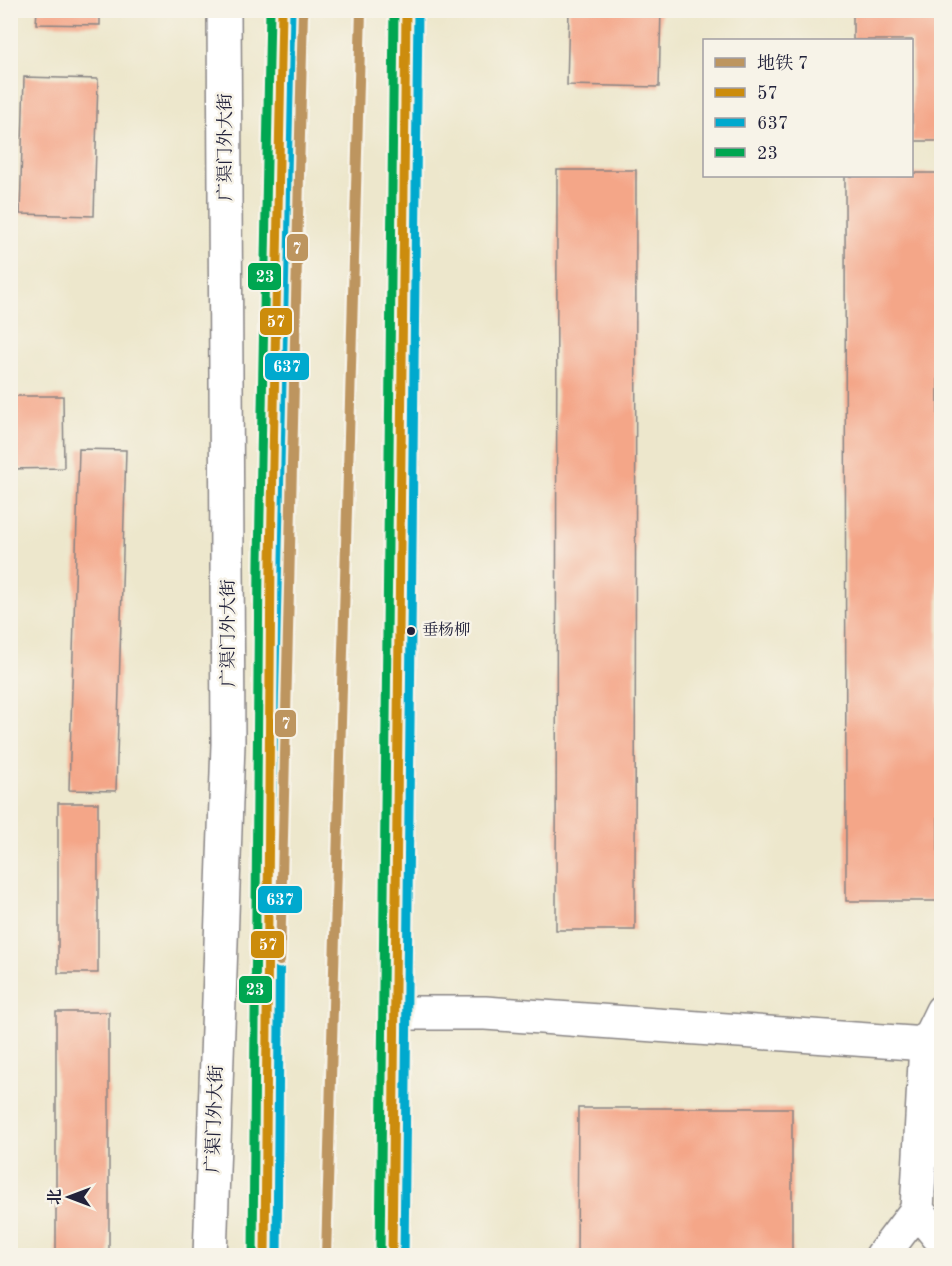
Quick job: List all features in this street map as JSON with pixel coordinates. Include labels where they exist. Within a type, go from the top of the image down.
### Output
[{"type":"main road","points":[[265,1256],[272,549],[282,10]]},
{"type":"main road","points":[[392,1256],[406,10]]},
{"type":"street","name":"广渠门外大街","points":[[210,1256],[228,732],[225,10]]},
{"type":"street","points":[[882,1256],[917,1210],[926,1044],[942,1011]]},
{"type":"street","points":[[395,1013],[485,1013],[926,1044]]},
{"type":"street","points":[[917,1210],[938,1236],[942,1236]]},
{"type":"building","points":[[37,10],[100,10],[100,25],[36,24]]},
{"type":"building","points":[[569,10],[661,10],[659,87],[567,85]]},
{"type":"building","points":[[853,10],[938,10],[938,141],[913,141],[913,39],[853,39]]},
{"type":"building","points":[[24,77],[98,79],[94,216],[20,214]]},
{"type":"building","points":[[557,170],[636,170],[635,930],[556,930]]},
{"type":"building","points":[[913,173],[938,173],[938,901],[846,901],[845,177],[913,177]]},
{"type":"building","points":[[10,396],[63,396],[64,468],[10,469]]},
{"type":"building","points":[[79,449],[126,450],[116,791],[69,790]]},
{"type":"building","points":[[58,803],[98,803],[98,973],[58,973]]},
{"type":"building","points":[[56,1012],[109,1012],[109,1256],[56,1256]]},
{"type":"building","points":[[578,1108],[792,1108],[792,1256],[577,1256]]},
{"type":"metro line","name":"7","points":[[280,961],[303,10]]},
{"type":"metro line","name":"7","points":[[326,1256],[361,10]]},
{"type":"transit line","name":"23","points":[[253,1256],[259,561],[270,10]]},
{"type":"transit line","name":"57","points":[[265,1256],[271,561],[282,10]]},
{"type":"transit line","name":"637","points":[[277,1256],[283,561],[294,10]]},
{"type":"transit line","name":"23","points":[[380,1256],[394,10]]},
{"type":"transit line","name":"57","points":[[392,1256],[406,10]]},
{"type":"transit line","name":"637","points":[[404,1256],[418,10]]},
{"type":"place","name":"垂杨柳","points":[[411,631]]}]
